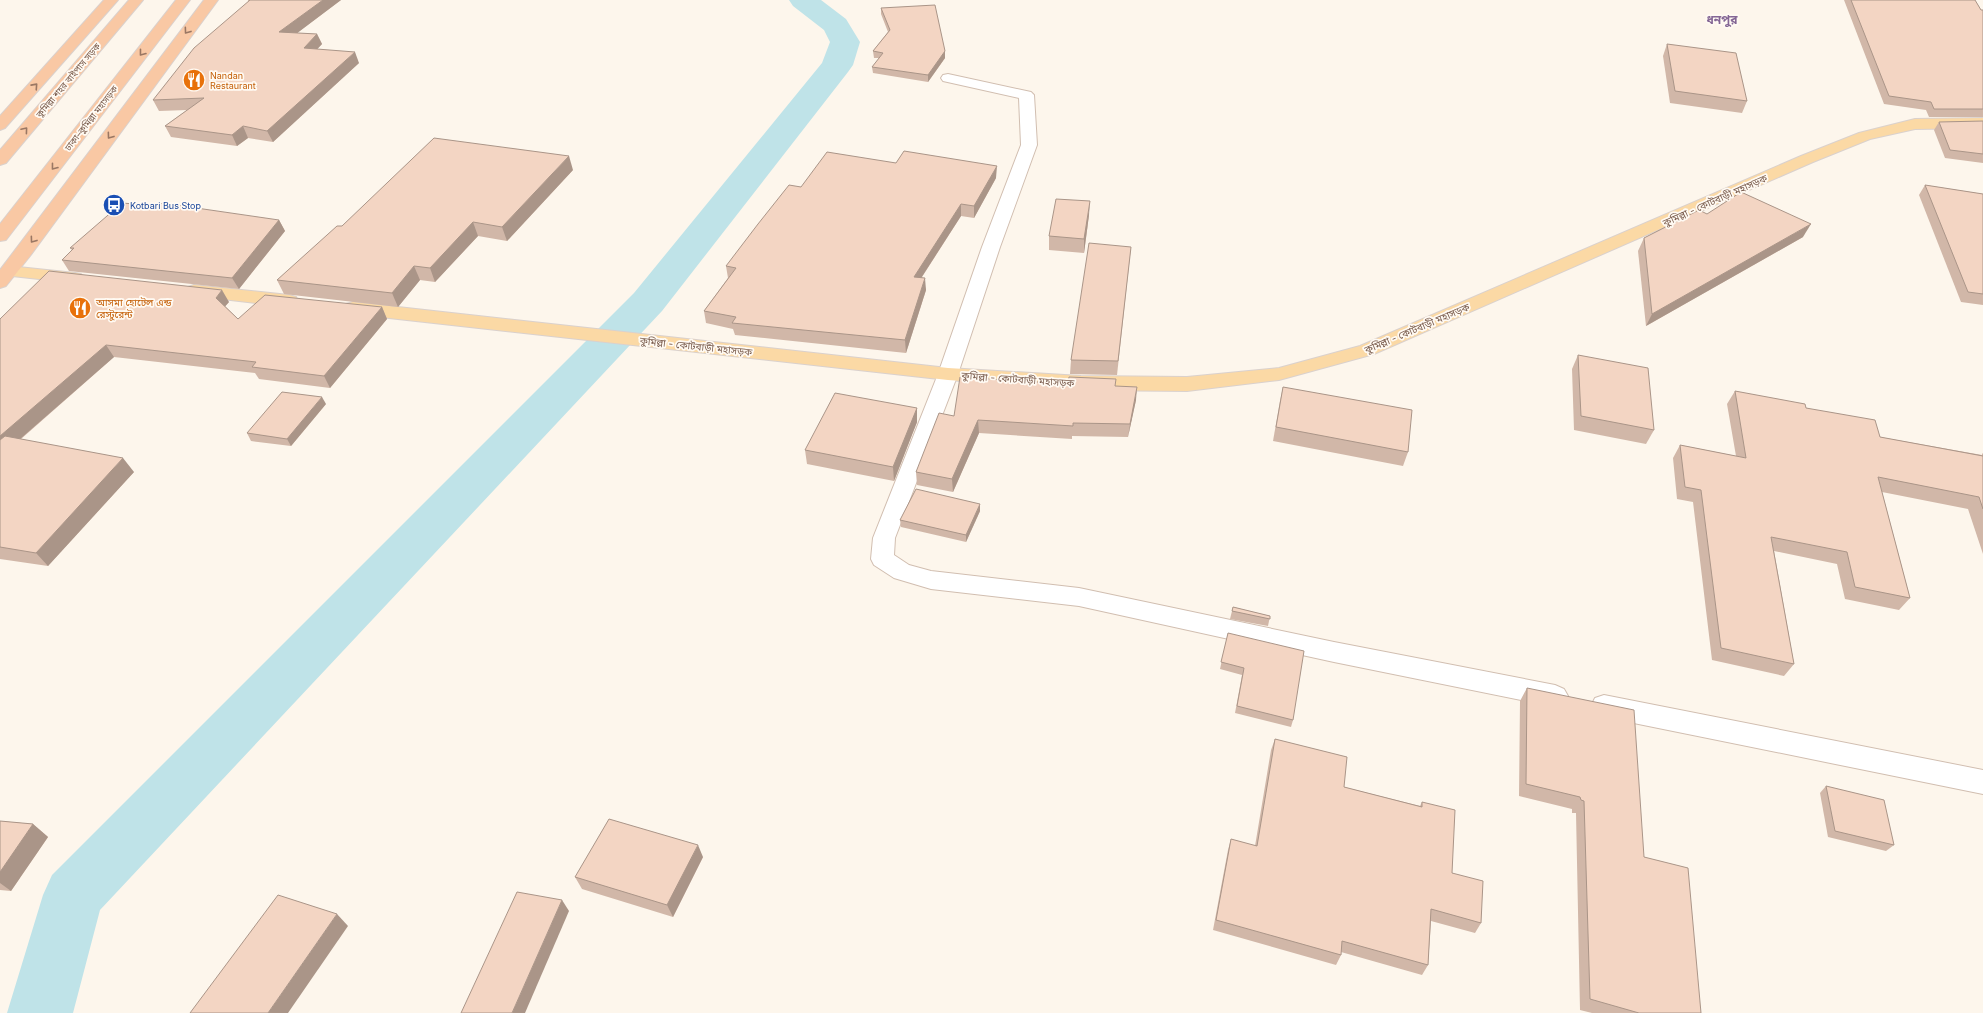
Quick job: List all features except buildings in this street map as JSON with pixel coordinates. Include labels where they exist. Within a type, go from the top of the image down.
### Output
[{"type":"highway","points":[[0,125],[111,0]]},
{"type":"highway","name":"কুমিল্লা শহর বাইপাস সড়ক","points":[[0,160],[136,0]]},
{"type":"highway","name":"ঢাকা–কুমিল্লা মহাসড়ক","points":[[0,236],[183,0]]},
{"type":"highway","points":[[4,276],[211,0]]},
{"type":"main road","name":"কুমিল্লা - কোটবাড়ী মহাসড়ক","points":[[340,307],[948,374],[1081,383],[1180,384],[1279,374],[1367,350],[1807,159],[1865,136],[1915,124],[1983,123]]},
{"type":"main road","points":[[4,276],[96,280]]},
{"type":"main road","points":[[174,289],[308,303]]},
{"type":"street","points":[[948,78],[1026,95],[1029,145],[991,247],[948,374],[884,538],[882,559],[902,572],[931,580],[1079,597],[1334,652],[1983,782]]},
{"type":"waterway","points":[[40,1013],[74,895],[648,302],[837,65],[845,42],[836,25],[803,0]]},
{"type":"place","name":"Nandan Restaurant","points":[[194,80]]},
{"type":"place","name":"Kotbari Bus Stop","points":[[114,205]]},
{"type":"place","name":"আসমা হোটেল এন্ড রেস্টুরেন্ট","points":[[80,308]]},
{"type":"district","name":"ধনপুর","points":[[1722,19]]}]
